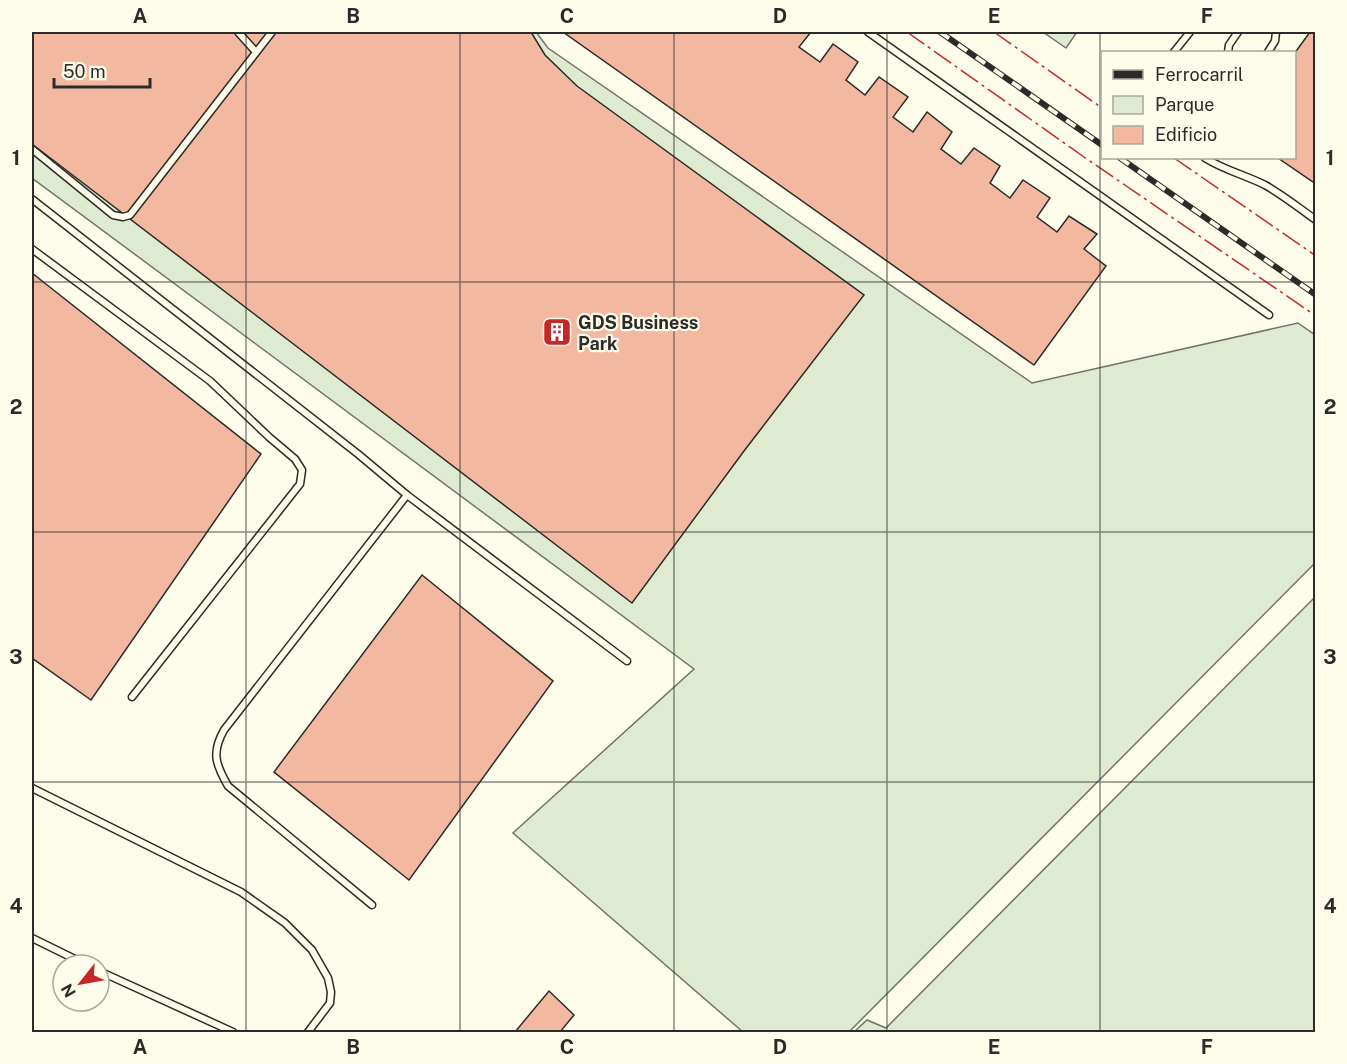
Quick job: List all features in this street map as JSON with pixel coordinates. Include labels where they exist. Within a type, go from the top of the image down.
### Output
[{"type":"lane","points":[[237,32],[256,52]]},
{"type":"lane","points":[[32,149],[112,214],[123,218],[130,215],[272,32]]},
{"type":"lane","points":[[868,32],[1269,315]]},
{"type":"lane","points":[[1175,51],[1190,32]]},
{"type":"lane","points":[[1228,51],[1229,45],[1238,32]]},
{"type":"lane","points":[[1269,51],[1275,41],[1276,32]]},
{"type":"lane","points":[[1207,159],[1224,169],[1268,187],[1316,220]]},
{"type":"lane","points":[[32,199],[407,495],[627,661]]},
{"type":"lane","points":[[32,249],[210,381],[295,459],[302,470],[300,484],[132,697]]},
{"type":"lane","points":[[372,905],[228,786],[219,770],[216,750],[224,730],[407,495]]},
{"type":"lane","points":[[32,788],[241,892],[285,923],[312,950],[328,978],[331,992],[330,1003],[308,1032]]},
{"type":"lane","points":[[32,938],[63,953]]},
{"type":"lane","points":[[111,976],[232,1032]]},
{"type":"green space","points":[[32,32],[536,32],[548,48],[1032,383],[1298,323],[1315,335],[1315,563],[849,1032],[743,1032],[513,833],[694,669],[32,178]]},
{"type":"green space","points":[[1043,32],[1077,32],[1066,48]]},
{"type":"green space","points":[[1315,597],[1315,1032],[854,1032],[867,1020],[886,1028]]},
{"type":"building","points":[[32,32],[206,32],[228,57],[115,157],[32,63]]},
{"type":"building","name":"GDS Business Park","points":[[32,32],[531,32],[545,55],[577,86],[864,295],[744,451],[632,603],[32,144]]},
{"type":"building","points":[[563,32],[811,32],[799,47],[820,62],[833,44],[858,62],[846,80],[865,95],[879,77],[908,97],[893,117],[913,132],[927,112],[952,132],[941,149],[961,164],[974,148],[1000,166],[990,183],[1010,198],[1023,180],[1050,198],[1037,217],[1057,232],[1069,216],[1097,234],[1084,249],[1106,266],[1034,365]]},
{"type":"building","points":[[1310,32],[1316,32],[1316,184],[1279,159],[1296,159],[1296,51]]},
{"type":"building","points":[[32,273],[261,454],[91,700],[32,658]]},
{"type":"building","points":[[422,575],[553,681],[409,880],[274,772]]},
{"type":"building","points":[[549,991],[574,1015],[560,1032],[515,1032]]},
{"type":"railway","points":[[940,32],[1101,144]]},
{"type":"railway","points":[[1121,159],[1316,295]]},
{"type":"power","points":[[907,32],[1316,316]]},
{"type":"power","points":[[994,32],[1101,107]]},
{"type":"power","points":[[1175,159],[1316,256]]},
{"type":"place","name":"GDS Business Park","points":[[557,332]]}]
